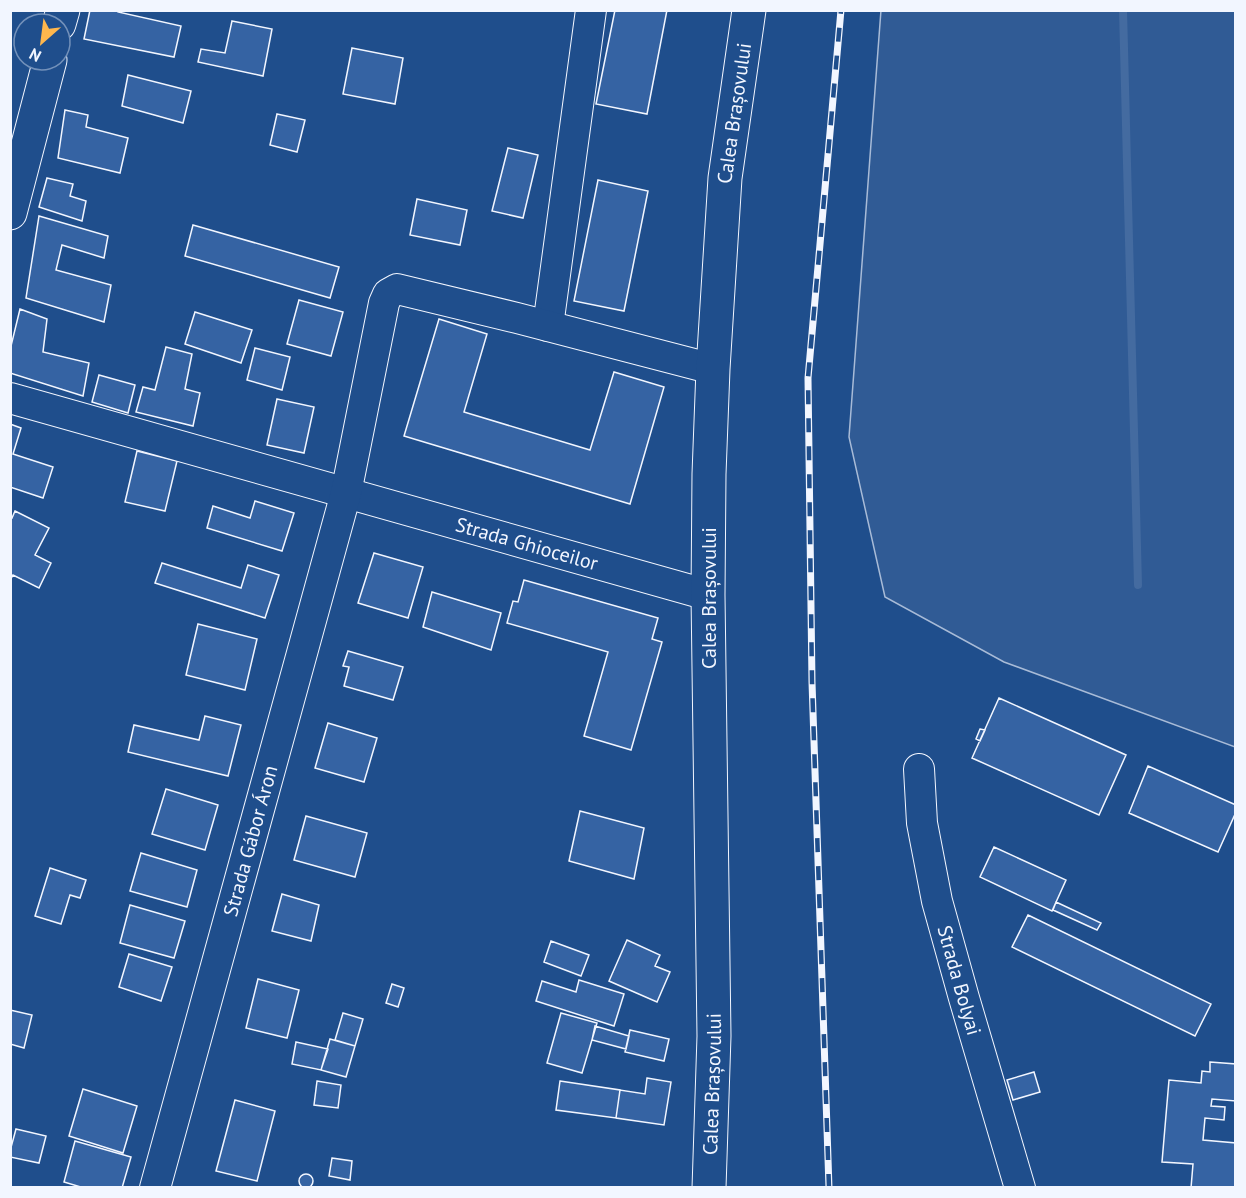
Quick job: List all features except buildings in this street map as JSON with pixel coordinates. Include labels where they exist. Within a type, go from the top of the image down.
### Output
[{"type":"main road","name":"Calea Brașovului","points":[[709,1188],[714,1036],[708,595],[709,474],[725,178],[749,10]]},
{"type":"main road","points":[[10,213],[47,72]]},
{"type":"street","points":[[548,326],[591,10]]},
{"type":"street","points":[[346,493],[384,303],[388,294],[398,290],[713,369]]},
{"type":"street","name":"Strada Ghioceilor","points":[[10,398],[708,595]]},
{"type":"street","name":"Strada Gábor Áron","points":[[155,1188],[346,493]]},
{"type":"street","name":"Strada Bolyai","points":[[920,769],[922,824],[937,901],[1020,1188]]},
{"type":"shaded area","points":[[881,10],[1235,11],[1235,747],[1004,662],[885,597],[849,437]]},
{"type":"waterway","points":[[1123,10],[1138,585]]},
{"type":"railway","points":[[829,1188],[812,682],[808,378],[841,10]]}]
